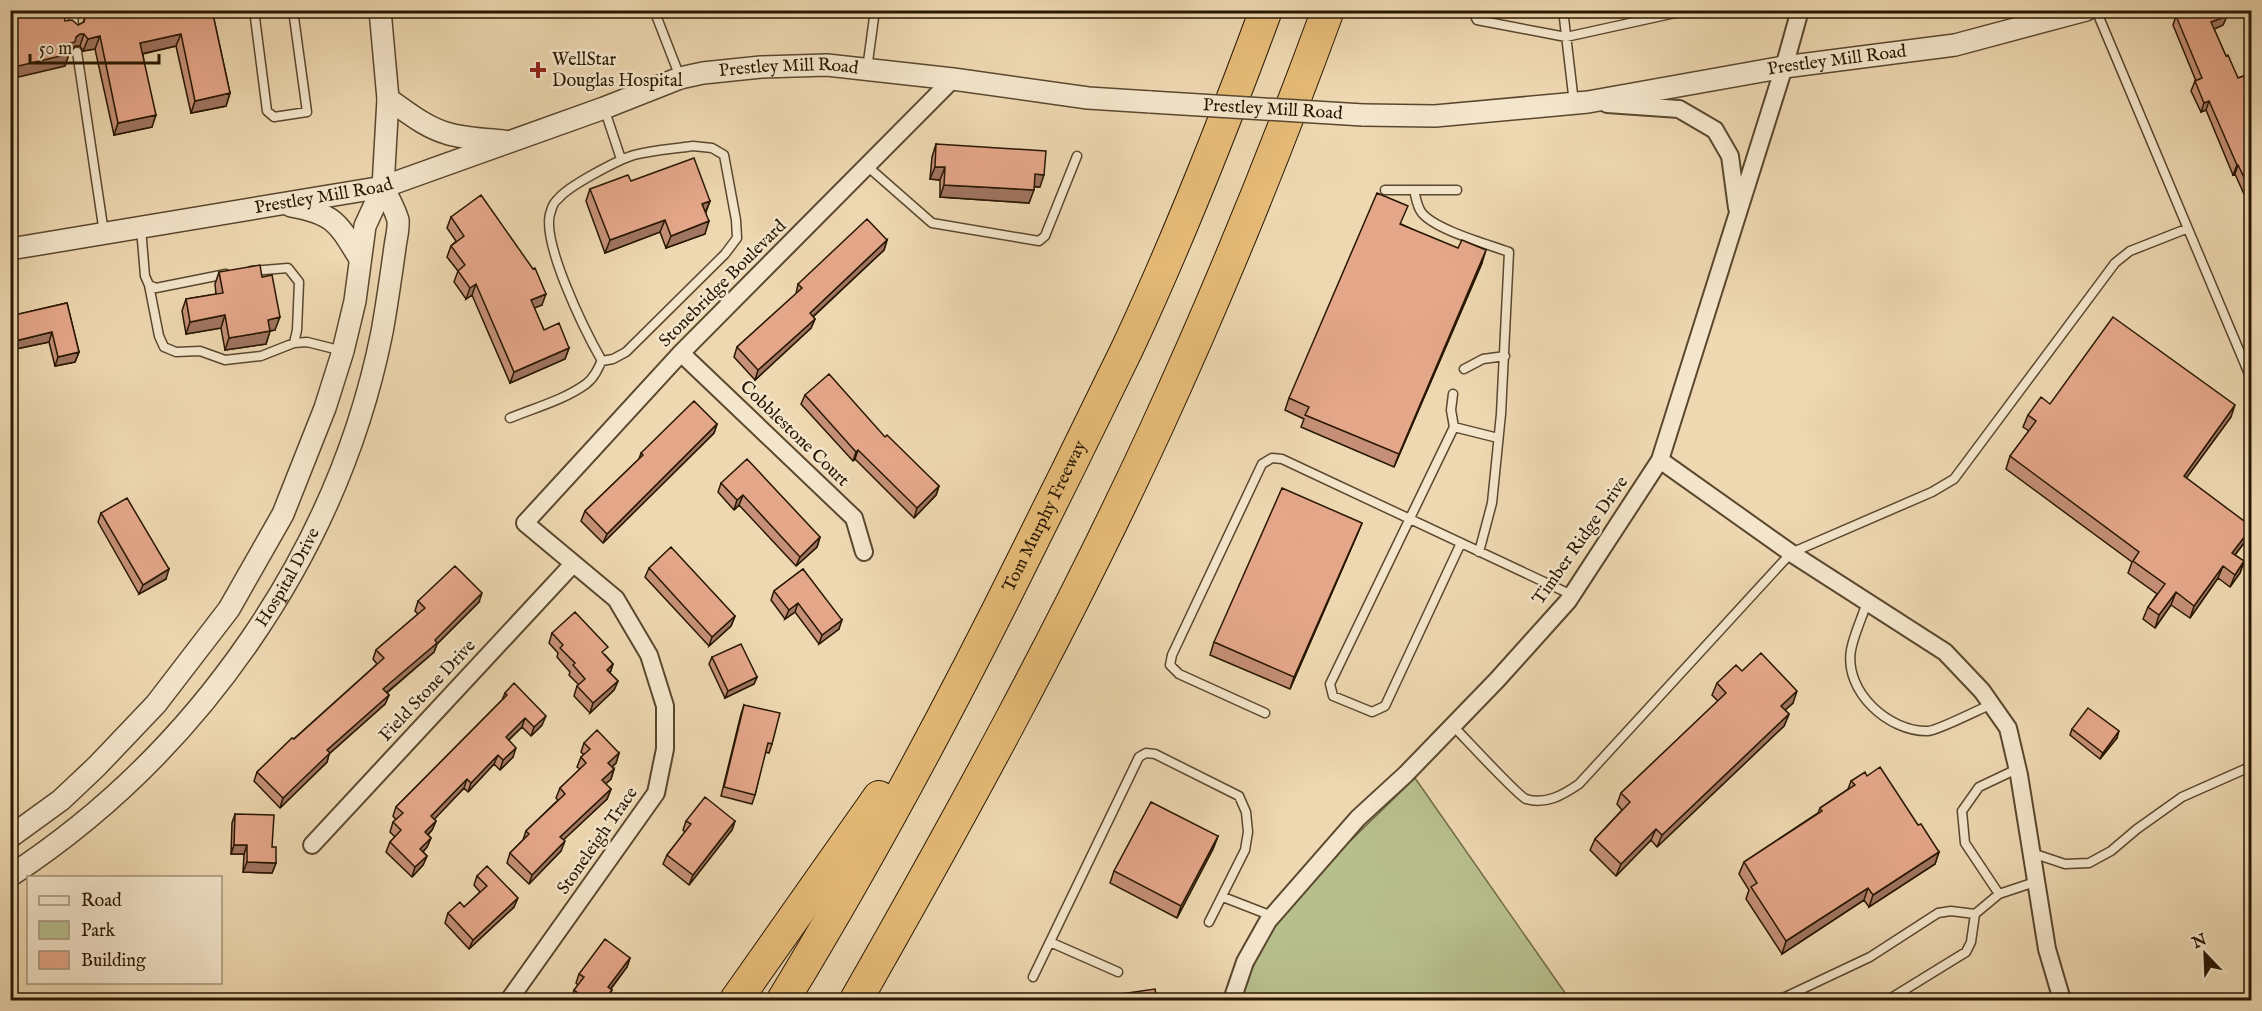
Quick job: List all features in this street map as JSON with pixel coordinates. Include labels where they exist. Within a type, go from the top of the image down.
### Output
[{"type":"highway","name":"Tom Murphy Freeway","points":[[783,1000],[822,937],[967,674],[1127,347],[1234,95],[1266,10]]},
{"type":"highway","points":[[856,1000],[939,855],[1038,667],[1156,429],[1235,249],[1328,10]]},
{"type":"highway","points":[[736,1000],[967,674]]},
{"type":"street","name":"Hospital Drive","points":[[10,837],[61,800],[130,733],[156,704],[229,609],[283,514],[325,408],[343,351],[355,301],[365,226],[383,187],[388,99],[380,10]]},
{"type":"street","name":"Timber Ridge Drive","points":[[1233,1000],[1245,962],[1272,916],[1358,818],[1453,726],[1572,595],[1660,460],[1800,10]]},
{"type":"street","name":"Prestley Mill Road","points":[[10,249],[383,187],[604,108],[680,78],[703,73],[761,67],[827,65],[953,79],[1088,98],[1434,116],[1581,103],[1784,67],[1955,45],[2086,10]]},
{"type":"street","name":"Stonebridge Boulevard","points":[[525,523],[681,353],[953,79]]},
{"type":"street","points":[[388,99],[430,127],[444,133],[458,137],[509,141]]},
{"type":"street","name":"Prestley Mill Road","points":[[1581,103],[1679,109],[1716,130],[1730,156],[1738,213]]},
{"type":"street","name":"Hospital Drive","points":[[10,876],[50,850],[122,789],[183,726],[250,640],[288,582],[339,476],[362,414],[375,368],[387,305],[398,221],[383,187]]},
{"type":"street","points":[[281,204],[307,209],[336,222],[360,260]]},
{"type":"street","name":"Cobblestone Court","points":[[681,353],[854,518],[864,552]]},
{"type":"street","points":[[1660,460],[1791,553],[1944,652],[1992,704],[2008,728],[2047,949],[2062,1000]]},
{"type":"street","name":"Stoneleigh Trace","points":[[509,1000],[656,793],[665,749],[665,706],[649,655],[615,599],[525,523]]},
{"type":"street","name":"Field Stone Drive","points":[[312,846],[573,564]]},
{"type":"lane","points":[[73,10],[74,31]]},
{"type":"lane","points":[[254,10],[267,111],[274,117],[307,112],[293,10]]},
{"type":"lane","points":[[654,10],[680,78]]},
{"type":"lane","points":[[867,69],[875,10]]},
{"type":"lane","points":[[1472,10],[1477,20],[1566,37],[1689,10]]},
{"type":"lane","points":[[1566,10],[1564,18],[1566,37],[1581,103]]},
{"type":"lane","points":[[2096,10],[2186,229],[2252,381]]},
{"type":"lane","points":[[77,52],[105,234]]},
{"type":"lane","points":[[604,108],[621,159]]},
{"type":"lane","points":[[693,146],[712,148],[724,155],[737,238],[725,254],[626,352],[613,359],[602,360],[573,301],[552,247],[548,230],[550,212],[558,198],[621,159],[693,146]]},
{"type":"lane","points":[[867,166],[932,223],[1039,241],[1045,236],[1077,156]]},
{"type":"lane","points":[[1385,190],[1457,190]]},
{"type":"lane","points":[[1414,190],[1420,210],[1428,219],[1462,235],[1509,252],[1505,356],[1492,503],[1479,552]]},
{"type":"lane","points":[[141,228],[145,276],[149,285],[159,336],[164,347],[176,352],[200,351],[225,360],[261,356],[294,343],[307,342],[343,351]]},
{"type":"lane","points":[[1453,726],[1524,798],[1543,801],[1563,795],[1579,784],[1791,553],[1932,492],[1953,479],[2115,263],[2130,251],[2186,229]]},
{"type":"lane","points":[[149,285],[156,288],[241,272],[288,268],[299,282],[299,311],[294,343]]},
{"type":"lane","points":[[1464,369],[1483,359],[1505,356]]},
{"type":"lane","points":[[510,418],[562,397],[586,384],[595,375],[602,360]]},
{"type":"lane","points":[[1453,393],[1450,410],[1454,427],[1408,518],[1330,684],[1333,696],[1372,712],[1385,706],[1461,543]]},
{"type":"lane","points":[[1454,427],[1498,438]]},
{"type":"lane","points":[[1265,713],[1179,674],[1170,665],[1172,655],[1262,464],[1272,458],[1282,459],[1572,595]]},
{"type":"lane","points":[[1867,602],[1851,651],[1852,675],[1865,698],[1881,714],[1906,728],[1930,731],[1992,704]]},
{"type":"lane","points":[[1033,977],[1139,757],[1146,753],[1155,754],[1239,796],[1246,812],[1248,831],[1245,850],[1209,922]]},
{"type":"lane","points":[[2031,852],[2065,864],[2089,863],[2111,851],[2182,796],[2252,766]]},
{"type":"lane","points":[[1999,894],[1965,843],[1962,811],[1979,787],[2017,769]]},
{"type":"lane","points":[[1888,1000],[1966,952],[1971,942],[1975,914],[1999,894],[2035,882]]},
{"type":"lane","points":[[1223,897],[1272,916]]},
{"type":"lane","points":[[1773,1000],[1783,998],[1870,957],[1938,913],[1952,911],[1975,914]]},
{"type":"lane","points":[[1050,942],[1118,972]]},
{"type":"green space","points":[[1415,778],[1570,1000],[1234,1000],[1268,921]]},
{"type":"building","points":[[10,10],[63,10],[65,21],[72,20],[78,25],[84,22],[85,17],[114,10],[212,10],[230,93],[195,101],[181,34],[140,43],[156,115],[118,123],[100,36],[88,39],[84,34],[80,34],[76,37],[75,42],[67,44],[69,54],[10,68]]},
{"type":"building","points":[[2189,10],[2224,10],[2227,16],[2211,22],[2226,56],[2228,55],[2238,78],[2252,73],[2252,95],[2246,98],[2252,111],[2252,194],[2209,101],[2204,103],[2195,81],[2202,78],[2176,16]]},
{"type":"building","points":[[936,144],[1046,151],[1044,175],[1035,174],[1034,190],[944,185],[945,167],[935,167]]},
{"type":"building","points":[[694,158],[710,201],[702,204],[709,221],[671,236],[665,220],[610,240],[590,189],[628,175],[631,181]]},
{"type":"building","points":[[1377,193],[1408,206],[1400,224],[1458,248],[1462,240],[1486,250],[1399,454],[1305,415],[1309,407],[1289,398]]},
{"type":"building","points":[[481,195],[533,269],[535,268],[546,294],[531,300],[544,330],[559,323],[569,348],[514,372],[476,284],[470,288],[458,271],[465,265],[451,246],[464,236],[451,217]]},
{"type":"building","points":[[867,219],[887,240],[810,313],[815,319],[758,370],[737,347],[802,288],[798,284]]},
{"type":"building","points":[[260,265],[262,277],[272,275],[280,317],[268,320],[270,331],[229,338],[225,315],[190,322],[186,299],[223,293],[219,272]]},
{"type":"building","points":[[67,303],[79,352],[58,357],[52,332],[15,341],[10,316]]},
{"type":"building","points":[[2113,317],[2235,405],[2184,476],[2252,527],[2232,553],[2244,561],[2235,575],[2223,566],[2194,606],[2176,592],[2159,615],[2148,607],[2165,584],[2133,561],[2139,552],[2010,456],[2036,421],[2028,415],[2041,397],[2050,404]]},
{"type":"building","points":[[829,374],[885,437],[887,435],[939,486],[917,508],[858,450],[856,452],[805,395]]},
{"type":"building","points":[[694,401],[717,424],[607,534],[585,511]]},
{"type":"building","points":[[747,459],[820,537],[800,557],[743,495],[737,500],[721,483]]},
{"type":"building","points":[[1282,488],[1362,523],[1294,677],[1214,642]]},
{"type":"building","points":[[127,498],[169,569],[143,585],[101,513]]},
{"type":"building","points":[[671,547],[735,616],[712,637],[649,568]]},
{"type":"building","points":[[455,566],[482,593],[435,640],[437,643],[383,689],[389,695],[327,750],[330,753],[283,798],[257,772],[292,738],[294,739],[384,658],[376,650],[425,608],[418,601]]},
{"type":"building","points":[[803,569],[842,620],[822,635],[798,603],[789,610],[774,591]]},
{"type":"building","points":[[575,612],[608,647],[602,652],[613,664],[607,670],[618,681],[593,703],[577,686],[585,679],[573,665],[575,663],[560,648],[563,645],[552,633]]},
{"type":"building","points":[[741,644],[757,677],[728,691],[712,657]]},
{"type":"building","points":[[1761,653],[1797,691],[1781,706],[1789,714],[1662,835],[1656,829],[1621,864],[1595,839],[1630,802],[1621,793],[1726,693],[1717,683],[1736,665],[1742,671]]},
{"type":"building","points":[[514,683],[546,716],[534,727],[525,718],[506,737],[516,748],[503,760],[498,755],[471,783],[467,779],[431,816],[436,821],[425,832],[431,838],[420,849],[427,856],[415,867],[390,842],[401,830],[393,822],[403,813],[396,807],[507,695],[505,693]]},
{"type":"building","points":[[744,705],[780,713],[772,744],[768,743],[755,795],[724,787]]},
{"type":"building","points":[[2088,708],[2119,731],[2103,753],[2072,729]]},
{"type":"building","points":[[597,730],[619,753],[608,763],[614,769],[602,780],[611,789],[560,837],[565,841],[532,875],[510,853],[529,834],[526,831],[565,794],[560,788],[586,763],[581,757],[590,749],[584,743]]},
{"type":"building","points":[[1880,767],[1918,825],[1921,824],[1939,852],[1873,895],[1868,888],[1786,941],[1751,887],[1757,883],[1744,862],[1822,811],[1820,808],[1855,785],[1851,781],[1865,772],[1867,776]]},
{"type":"building","points":[[705,797],[735,821],[693,875],[667,855],[691,824],[686,821]]},
{"type":"building","points":[[1151,802],[1218,836],[1181,906],[1114,871]]},
{"type":"building","points":[[235,814],[274,815],[272,847],[276,847],[276,863],[247,862],[247,845],[234,845]]},
{"type":"building","points":[[487,866],[518,898],[473,940],[448,913],[460,902],[464,907],[487,886],[477,876]]},
{"type":"building","points":[[605,939],[630,958],[608,987],[612,990],[604,1000],[588,1000],[574,990],[584,977],[579,974]]},
{"type":"building","points":[[1155,989],[1157,1000],[1122,1000],[1121,994]]},
{"type":"place","name":"WellStar Douglas Hospital","points":[[538,70]]}]
